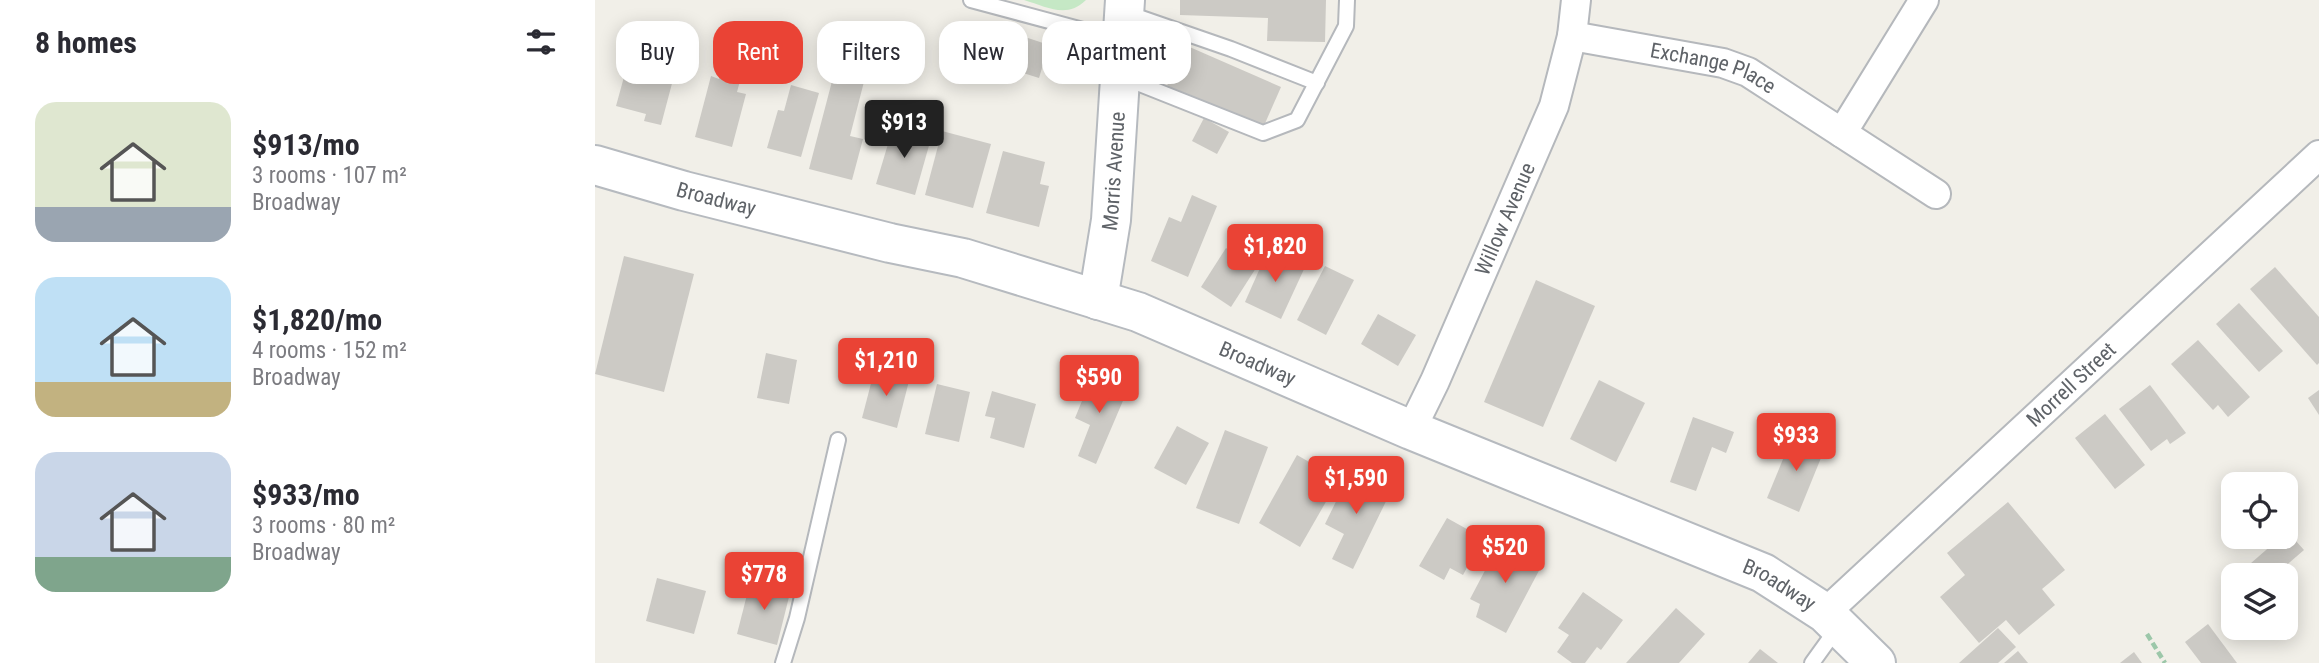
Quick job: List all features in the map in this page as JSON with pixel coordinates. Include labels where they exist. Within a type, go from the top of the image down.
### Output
[{"type":"street","name":"Willow Avenue","points":[[1411,430],[1436,381],[1555,106],[1572,36],[1576,0]]},
{"type":"street","points":[[1842,133],[1924,0]]},
{"type":"street","name":"Exchange Place","points":[[1572,36],[1723,62],[1748,72],[1936,194]]},
{"type":"street","name":"Morris Avenue","points":[[1098,300],[1111,220],[1119,84]]},
{"type":"street","name":"Morrell Street","points":[[1832,619],[2319,155]]},
{"type":"street","name":"Broadway","points":[[595,165],[684,191],[963,258],[1138,313],[1411,430],[1774,578],[1832,619],[1876,663]]},
{"type":"lane","points":[[971,0],[1070,21]]},
{"type":"lane","points":[[1191,81],[1263,133],[1297,120],[1346,26],[1347,0]]},
{"type":"lane","points":[[1191,43],[1231,49],[1317,83]]},
{"type":"lane","points":[[783,663],[797,618],[838,440]]},
{"type":"lane","name":"Morrell Street","points":[[1812,663],[1832,619]]},
{"type":"path","points":[[2147,634],[2165,663]]},
{"type":"green space","points":[[1024,0],[1086,0],[1072,9],[1057,10]]},
{"type":"building","points":[[1180,0],[1326,0],[1325,42],[1267,41],[1268,18],[1180,15]]},
{"type":"building","points":[[1028,38],[1042,43],[1042,68],[1039,78],[1028,74]]},
{"type":"building","points":[[1191,48],[1281,87],[1263,128],[1167,86],[1191,84]]},
{"type":"building","points":[[711,76],[713,84],[739,84],[737,92],[746,94],[732,147],[695,137]]},
{"type":"building","points":[[622,84],[672,84],[661,125],[644,121],[646,114],[616,106]]},
{"type":"building","points":[[831,84],[863,84],[850,136],[863,139],[852,180],[809,169]]},
{"type":"building","points":[[791,85],[819,93],[801,157],[767,148],[778,110],[784,111]]},
{"type":"building","points":[[1204,118],[1229,132],[1217,154],[1192,141]]},
{"type":"building","points":[[894,124],[932,135],[915,195],[876,184]]},
{"type":"building","points":[[942,131],[991,144],[973,208],[925,195]]},
{"type":"building","points":[[1003,151],[1045,162],[1040,184],[1049,186],[1039,227],[986,213]]},
{"type":"building","points":[[1192,195],[1217,206],[1188,277],[1151,261],[1169,217],[1181,222]]},
{"type":"building","points":[[1226,248],[1256,268],[1231,307],[1201,287]]},
{"type":"building","points":[[1268,250],[1305,267],[1281,319],[1245,302]]},
{"type":"building","points":[[624,256],[694,274],[664,392],[595,374]]},
{"type":"building","points":[[1325,266],[1354,280],[1326,335],[1297,320]]},
{"type":"building","points":[[2275,267],[2319,317],[2317,365],[2250,289]]},
{"type":"building","points":[[1536,280],[1595,306],[1543,427],[1484,402]]},
{"type":"building","points":[[2239,303],[2283,351],[2259,372],[2216,324]]},
{"type":"building","points":[[1378,314],[1416,335],[1398,366],[1361,344]]},
{"type":"building","points":[[2198,340],[2250,397],[2228,417],[2218,405],[2213,410],[2171,364]]},
{"type":"building","points":[[766,353],[797,360],[789,404],[757,398]]},
{"type":"building","points":[[875,368],[910,377],[897,428],[862,418]]},
{"type":"building","points":[[1093,374],[1128,389],[1096,464],[1078,456],[1090,425],[1075,418]]},
{"type":"building","points":[[1599,380],[1645,403],[1616,462],[1570,439]]},
{"type":"building","points":[[937,384],[970,392],[959,442],[925,434]]},
{"type":"building","points":[[2150,385],[2186,433],[2170,444],[2167,439],[2151,451],[2119,409]]},
{"type":"building","points":[[2319,390],[2319,415],[2308,398]]},
{"type":"building","points":[[992,391],[1036,404],[1024,448],[990,438],[995,418],[985,416]]},
{"type":"building","points":[[2105,414],[2145,465],[2115,489],[2075,438]]},
{"type":"building","points":[[1693,417],[1734,432],[1726,453],[1712,447],[1696,491],[1670,482]]},
{"type":"building","points":[[1177,426],[1209,443],[1186,485],[1154,468]]},
{"type":"building","points":[[1225,430],[1268,447],[1239,524],[1196,508]]},
{"type":"building","points":[[1793,435],[1825,448],[1799,512],[1767,498]]},
{"type":"building","points":[[1297,455],[1339,479],[1300,547],[1259,523]]},
{"type":"building","points":[[1351,471],[1391,491],[1353,569],[1332,559],[1344,534],[1325,524]]},
{"type":"building","points":[[2008,502],[2065,570],[2042,589],[2055,605],[2019,635],[2006,620],[1979,643],[1940,597],[1965,575],[1947,553]]},
{"type":"building","points":[[1447,518],[1483,538],[1463,575],[1450,568],[1444,580],[1419,566]]},
{"type":"building","points":[[1501,540],[1516,548],[1520,542],[1530,548],[1528,553],[1543,563],[1506,633],[1476,617],[1480,604],[1470,599]]},
{"type":"building","points":[[2298,543],[2304,550],[2289,563],[2251,563],[2267,549],[2298,549]]},
{"type":"building","points":[[657,578],[706,591],[694,634],[646,621]]},
{"type":"building","points":[[751,579],[791,589],[777,645],[737,634]]},
{"type":"building","points":[[1583,592],[1623,620],[1601,650],[1597,647],[1585,663],[1572,663],[1557,652],[1569,635],[1558,628]]},
{"type":"building","points":[[1676,608],[1705,634],[1679,663],[1626,663]]},
{"type":"building","points":[[2208,624],[2237,663],[2201,663],[2185,642]]},
{"type":"building","points":[[1998,628],[2016,647],[1998,663],[1959,663]]},
{"type":"building","points":[[1760,649],[1778,663],[1748,663]]},
{"type":"building","points":[[2018,651],[2028,663],[2004,663]]},
{"type":"building","points":[[2134,652],[2142,663],[2120,663]]}]
